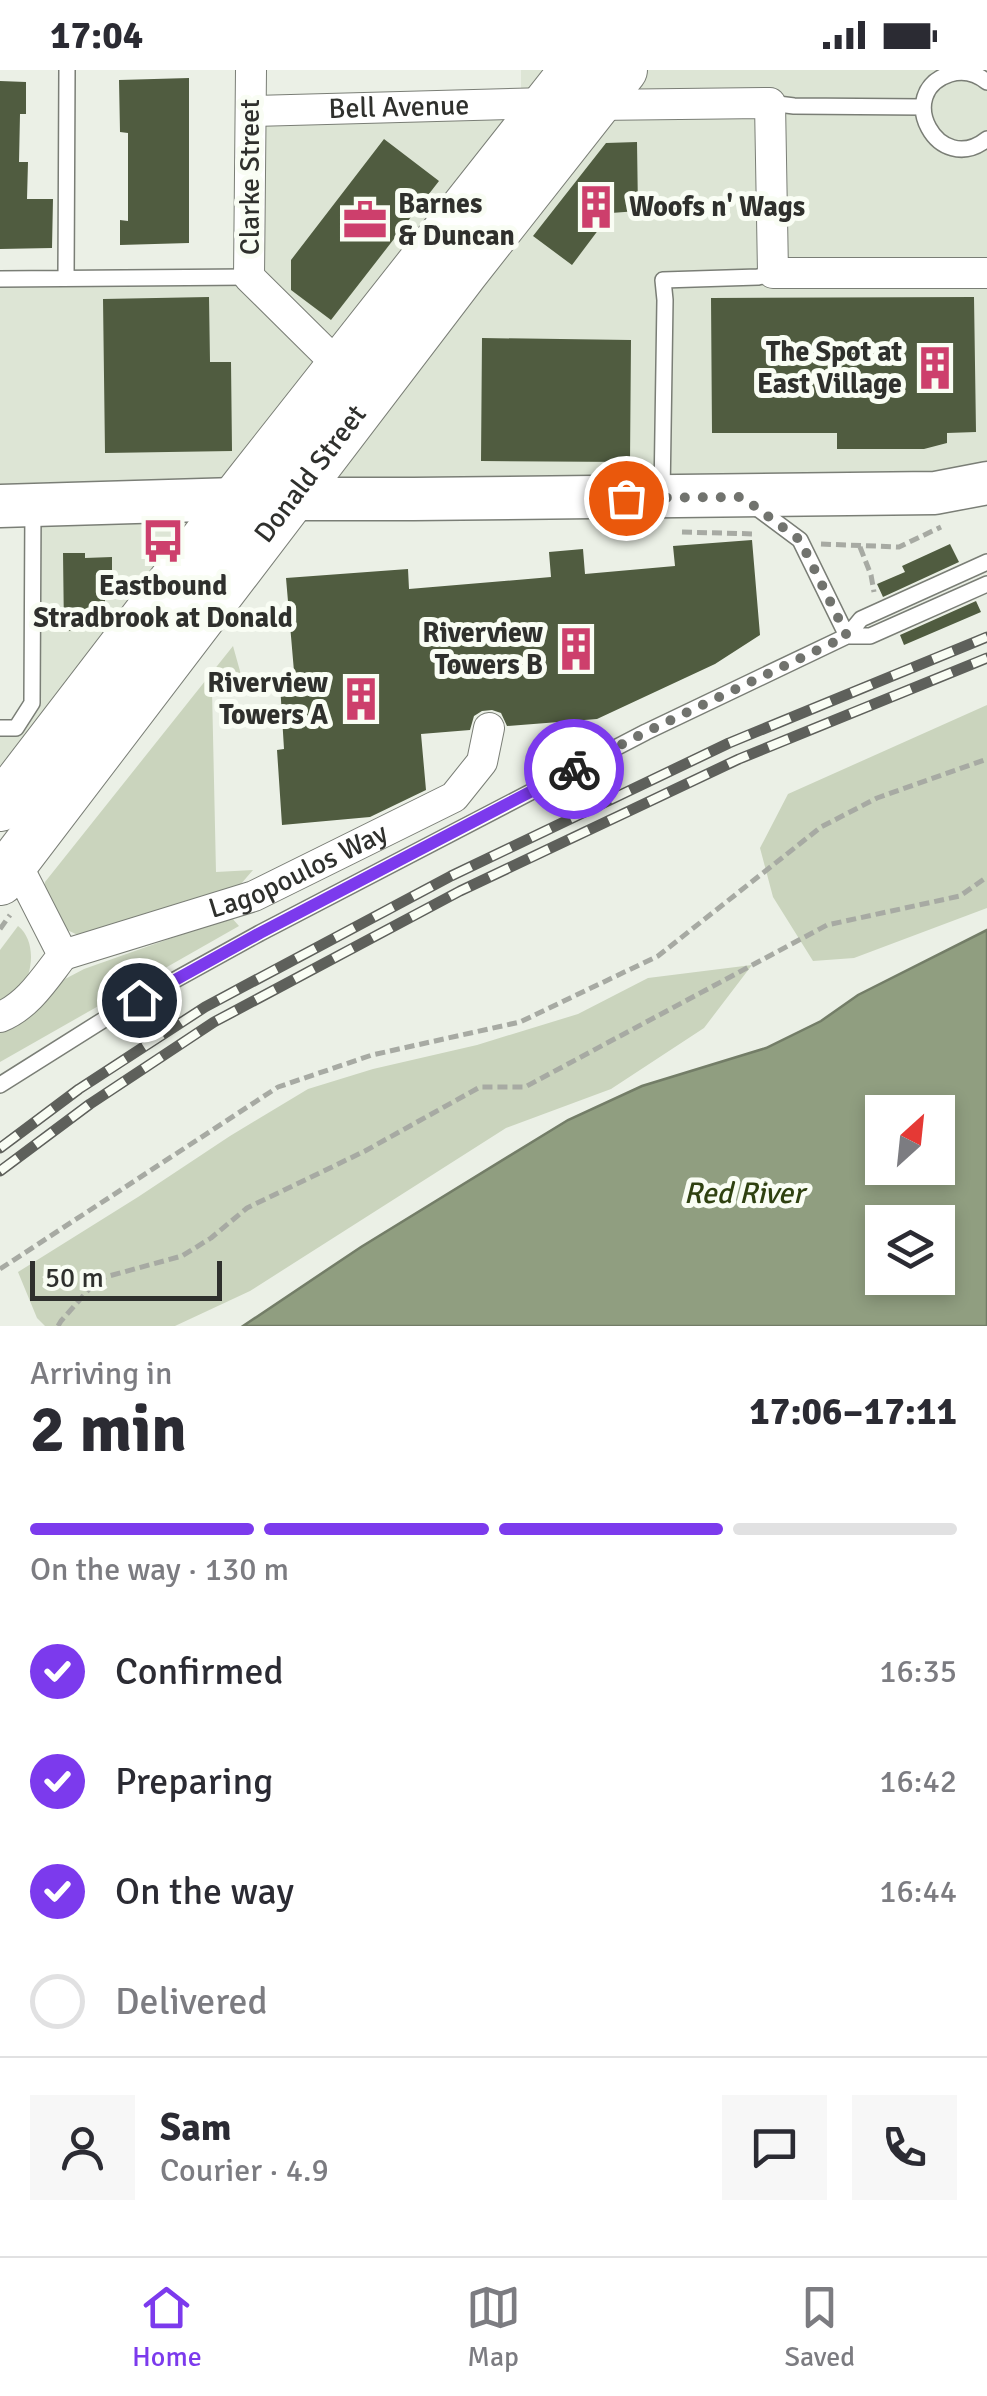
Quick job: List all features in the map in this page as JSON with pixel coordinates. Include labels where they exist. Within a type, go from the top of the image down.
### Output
[{"type":"main road","name":"Donald Street","points":[[0,806],[340,366],[585,87]]},
{"type":"main road","name":"Donald Street","points":[[8,871],[261,542],[585,87]]},
{"type":"main road","points":[[16,506],[236,499],[935,494],[987,483]]},
{"type":"street","name":"Clarke Street","points":[[251,70],[250,277],[340,366]]},
{"type":"street","name":"Bell Avenue","points":[[251,110],[585,87],[770,103]]},
{"type":"street","points":[[770,103],[774,273],[987,273]]},
{"type":"street","name":"Lagopoulos Way","points":[[62,955],[254,896],[454,797],[482,762],[489,728]]},
{"type":"street","points":[[0,1017],[34,994],[62,955],[8,871]]},
{"type":"lane","points":[[66,278],[67,70]]},
{"type":"lane","points":[[987,82],[970,72],[944,76],[933,84],[923,107],[928,129],[944,145],[969,148],[987,138]]},
{"type":"lane","points":[[770,103],[923,107]]},
{"type":"lane","points":[[662,497],[664,280],[758,278],[774,273]]},
{"type":"lane","points":[[0,278],[250,277]]},
{"type":"lane","points":[[742,497],[800,540],[847,636]]},
{"type":"lane","points":[[0,728],[16,728],[32,702],[16,506]]},
{"type":"lane","points":[[0,1085],[108,1017],[260,933],[646,732],[847,636],[861,620],[987,562]]},
{"type":"lane","points":[[847,636],[870,636],[987,584]]},
{"type":"lane","points":[[368,840],[391,812]]},
{"type":"path","points":[[824,545],[900,547],[953,520]]},
{"type":"path","points":[[860,547],[874,593]]},
{"type":"path","points":[[0,1269],[278,1087],[372,1055],[520,1022],[658,956],[822,828],[877,798],[987,759]]},
{"type":"path","points":[[58,1326],[98,1280],[182,1256],[247,1208],[480,1087],[524,1087],[827,926],[960,896],[987,877]]},
{"type":"shaded area","points":[[521,70],[574,70],[0,806],[0,728],[16,727],[32,702],[33,507],[0,506],[0,279],[249,277],[251,111],[521,103]]},
{"type":"shaded area","points":[[623,70],[987,70],[987,483],[289,500]]},
{"type":"shaded area","points":[[233,646],[245,689],[212,690],[216,872],[253,870],[240,885],[80,936],[65,929],[44,889],[45,882]]},
{"type":"shaded area","points":[[987,705],[987,908],[854,958],[813,961],[773,897],[760,848],[788,794]]},
{"type":"shaded area","points":[[231,917],[239,926],[0,1062],[0,1029],[31,1015],[65,979]]},
{"type":"shaded area","points":[[18,926],[28,940],[30,966],[20,990],[0,1006],[0,950]]},
{"type":"shaded area","points":[[752,965],[704,1028],[611,1089],[506,1128],[250,1291],[175,1326],[45,1326],[37,1318],[18,1272],[308,1089],[578,1014],[648,978]]},
{"type":"water","name":"Red River","points":[[987,930],[987,1326],[243,1326],[361,1247],[568,1120],[642,1086],[766,1048],[821,1021],[858,995]]},
{"type":"building","points":[[189,78],[189,243],[120,245],[120,220],[128,221],[128,133],[120,132],[119,80]]},
{"type":"building","points":[[0,81],[26,82],[26,114],[20,114],[19,162],[28,162],[27,199],[53,199],[52,248],[0,249]]},
{"type":"building","name":"Barnes & Duncan","points":[[384,139],[439,181],[331,320],[291,290],[291,260]]},
{"type":"building","name":"Woofs n' Wags","points":[[637,142],[638,211],[611,213],[572,265],[533,236],[606,143]]},
{"type":"building","points":[[209,297],[210,362],[231,362],[232,451],[105,453],[103,299]]},
{"type":"building","points":[[974,297],[976,432],[947,433],[947,443],[924,449],[837,449],[837,433],[712,433],[711,298]]},
{"type":"building","points":[[482,338],[631,340],[630,462],[481,461]]},
{"type":"building","points":[[752,540],[760,635],[715,664],[597,719],[507,726],[501,713],[482,711],[474,716],[470,730],[421,734],[426,790],[370,817],[282,825],[277,750],[284,749],[280,684],[295,683],[286,578],[408,569],[409,589],[551,577],[549,552],[583,549],[585,574],[675,566],[673,546]]},
{"type":"building","points":[[950,544],[959,562],[883,597],[877,584],[905,572],[902,566]]},
{"type":"building","points":[[63,553],[85,553],[85,558],[112,557],[112,588],[105,587],[105,602],[97,602],[98,616],[91,616],[91,631],[64,631]]},
{"type":"building","points":[[976,601],[981,612],[904,645],[900,635]]},
{"type":"railway","points":[[0,1148],[79,1089],[205,1007],[451,876],[729,743],[987,637]]},
{"type":"railway","points":[[0,1171],[90,1104],[214,1022],[460,891],[739,759],[987,658]]},
{"type":"way so far","points":[[574,769],[847,636],[800,540],[742,497],[626,498]]},
{"type":"place","name":"Woofs n' Wags","points":[[596,207]]},
{"type":"place","name":"Barnes & Duncan","points":[[365,220]]},
{"type":"place","name":"The Spot at East Village","points":[[935,368]]},
{"type":"place","name":"Eastbound Stradbrook at Donald","points":[[163,541]]},
{"type":"place","name":"Riverview Towers B","points":[[576,649]]},
{"type":"place","name":"Riverview Towers A","points":[[361,699]]},
{"type":"route","points":[[139,1000],[574,769]]}]
